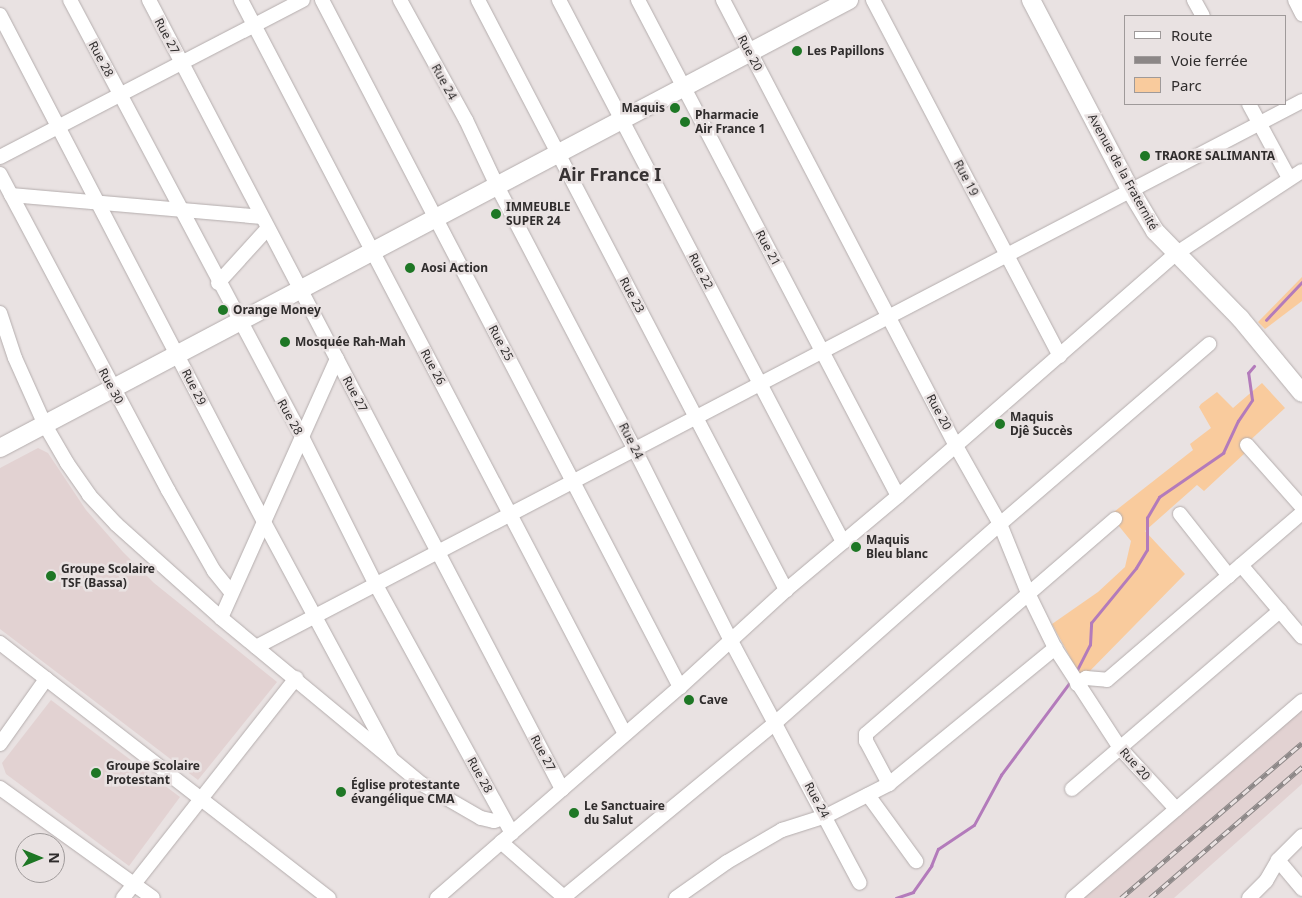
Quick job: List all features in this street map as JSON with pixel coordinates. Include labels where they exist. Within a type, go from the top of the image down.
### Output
[{"type":"main road","points":[[0,448],[848,0]]},
{"type":"main road","name":"Avenue de la Fraternité","points":[[1031,0],[1131,191],[1155,231],[1240,318],[1302,393]]},
{"type":"street","name":"Rue 28","points":[[70,0],[218,283],[302,438],[376,585],[512,833]]},
{"type":"street","name":"Rue 27","points":[[149,0],[562,789]]},
{"type":"street","name":"Rue 26","points":[[242,0],[625,734]]},
{"type":"street","points":[[0,157],[302,0]]},
{"type":"street","name":"Rue 25","points":[[322,0],[680,687]]},
{"type":"street","name":"Rue 24","points":[[400,0],[466,120],[497,186],[635,450],[730,639],[860,883]]},
{"type":"street","name":"Rue 23","points":[[478,0],[786,590]]},
{"type":"street","name":"Rue 22","points":[[558,0],[623,119],[843,542]]},
{"type":"street","name":"Rue 21","points":[[638,0],[898,496]]},
{"type":"street","name":"Rue 20","points":[[722,0],[956,446],[1000,524],[1028,593],[1055,648],[1120,748],[1176,809]]},
{"type":"street","name":"Rue 19","points":[[873,0],[1060,356]]},
{"type":"street","points":[[1194,0],[1202,15]]},
{"type":"street","points":[[1295,0],[1302,14]]},
{"type":"street","name":"Rue 29","points":[[0,15],[264,522],[391,758]]},
{"type":"street","points":[[256,648],[1302,101]]},
{"type":"street","points":[[1250,105],[1289,178]]},
{"type":"street","points":[[437,898],[680,687],[730,639],[786,590],[898,496],[1177,253],[1302,171]]},
{"type":"street","name":"Rue 30","points":[[0,174],[113,389],[204,554],[214,571],[232,593]]},
{"type":"street","points":[[11,195],[180,210],[265,222],[218,283]]},
{"type":"street","points":[[0,313],[15,358],[45,424],[67,463],[90,495],[111,518],[150,557],[256,648],[296,678],[422,784],[481,818],[494,820],[503,818]]},
{"type":"street","points":[[501,842],[564,898],[775,723],[1000,524],[1209,344]]},
{"type":"street","points":[[221,618],[337,359]]},
{"type":"street","points":[[1247,445],[1302,507]]},
{"type":"street","points":[[1077,684],[1086,678],[1107,680],[1302,513]]},
{"type":"street","points":[[1180,514],[1229,576]]},
{"type":"street","points":[[889,784],[866,741],[866,734],[1115,519]]},
{"type":"street","points":[[1241,566],[1302,637]]},
{"type":"street","points":[[1072,789],[1280,611]]},
{"type":"street","points":[[0,643],[200,800],[329,898]]},
{"type":"street","points":[[676,898],[727,862],[782,830],[826,816],[889,784],[1055,648]]},
{"type":"street","points":[[123,898],[296,678]]},
{"type":"street","points":[[0,744],[46,679]]},
{"type":"street","points":[[1073,898],[1302,701]]},
{"type":"street","points":[[0,788],[153,898]]},
{"type":"street","points":[[868,795],[916,861]]},
{"type":"street","points":[[1249,898],[1266,881],[1278,860],[1302,836]]},
{"type":"street","points":[[1278,860],[1302,889]]},
{"type":"shaded area","points":[[38,448],[48,453],[86,510],[123,552],[154,583],[277,682],[198,780],[0,629],[0,468]]},
{"type":"shaded area","points":[[51,700],[180,797],[129,866],[6,774],[2,763]]},
{"type":"shaded area","points":[[1302,705],[1302,784],[1174,898],[1067,898]]},
{"type":"green space","points":[[1302,277],[1302,301],[1265,329],[1258,322]]},
{"type":"green space","points":[[1262,383],[1285,408],[1244,446],[1245,453],[1204,491],[1197,485],[1145,531],[1185,574],[1082,679],[1052,624],[1098,592],[1125,567],[1131,541],[1110,515],[1193,450],[1190,444],[1211,428],[1199,407],[1201,404],[1217,392],[1233,408]]},
{"type":"waterway","points":[[1266,320],[1302,282]]},
{"type":"waterway","points":[[1076,672],[1090,645],[1091,623],[1136,568],[1147,550],[1147,518],[1159,497],[1223,453],[1238,421],[1252,400],[1248,373],[1254,366]]},
{"type":"waterway","points":[[896,898],[913,892],[931,866],[938,849],[974,825],[1001,775],[1070,682]]},
{"type":"railway","points":[[1121,898],[1302,743]]},
{"type":"railway","points":[[1150,898],[1302,767]]},
{"type":"place","name":"Les Papillons","points":[[797,51]]},
{"type":"place","name":"Maquis","points":[[675,108]]},
{"type":"place","name":"Pharmacie Air France 1","points":[[685,122]]},
{"type":"place","name":"TRAORE SALIMANTA","points":[[1145,156]]},
{"type":"place","name":"IMMEUBLE SUPER 24","points":[[496,214]]},
{"type":"place","name":"Aosi Action","points":[[410,268]]},
{"type":"place","name":"Orange Money","points":[[223,310]]},
{"type":"place","name":"Mosquée Rah-Mah","points":[[285,342]]},
{"type":"place","name":"Maquis Djê Succès","points":[[1000,424]]},
{"type":"place","name":"Maquis Bleu blanc","points":[[856,547]]},
{"type":"place","name":"Groupe Scolaire TSF (Bassa)","points":[[51,576]]},
{"type":"place","name":"Cave","points":[[689,700]]},
{"type":"place","name":"Groupe Scolaire Protestant","points":[[96,773]]},
{"type":"place","name":"Église protestante évangélique CMA","points":[[341,792]]},
{"type":"place","name":"Le Sanctuaire du Salut","points":[[574,813]]},
{"type":"district","name":"Air France I","points":[[610,174]]}]
